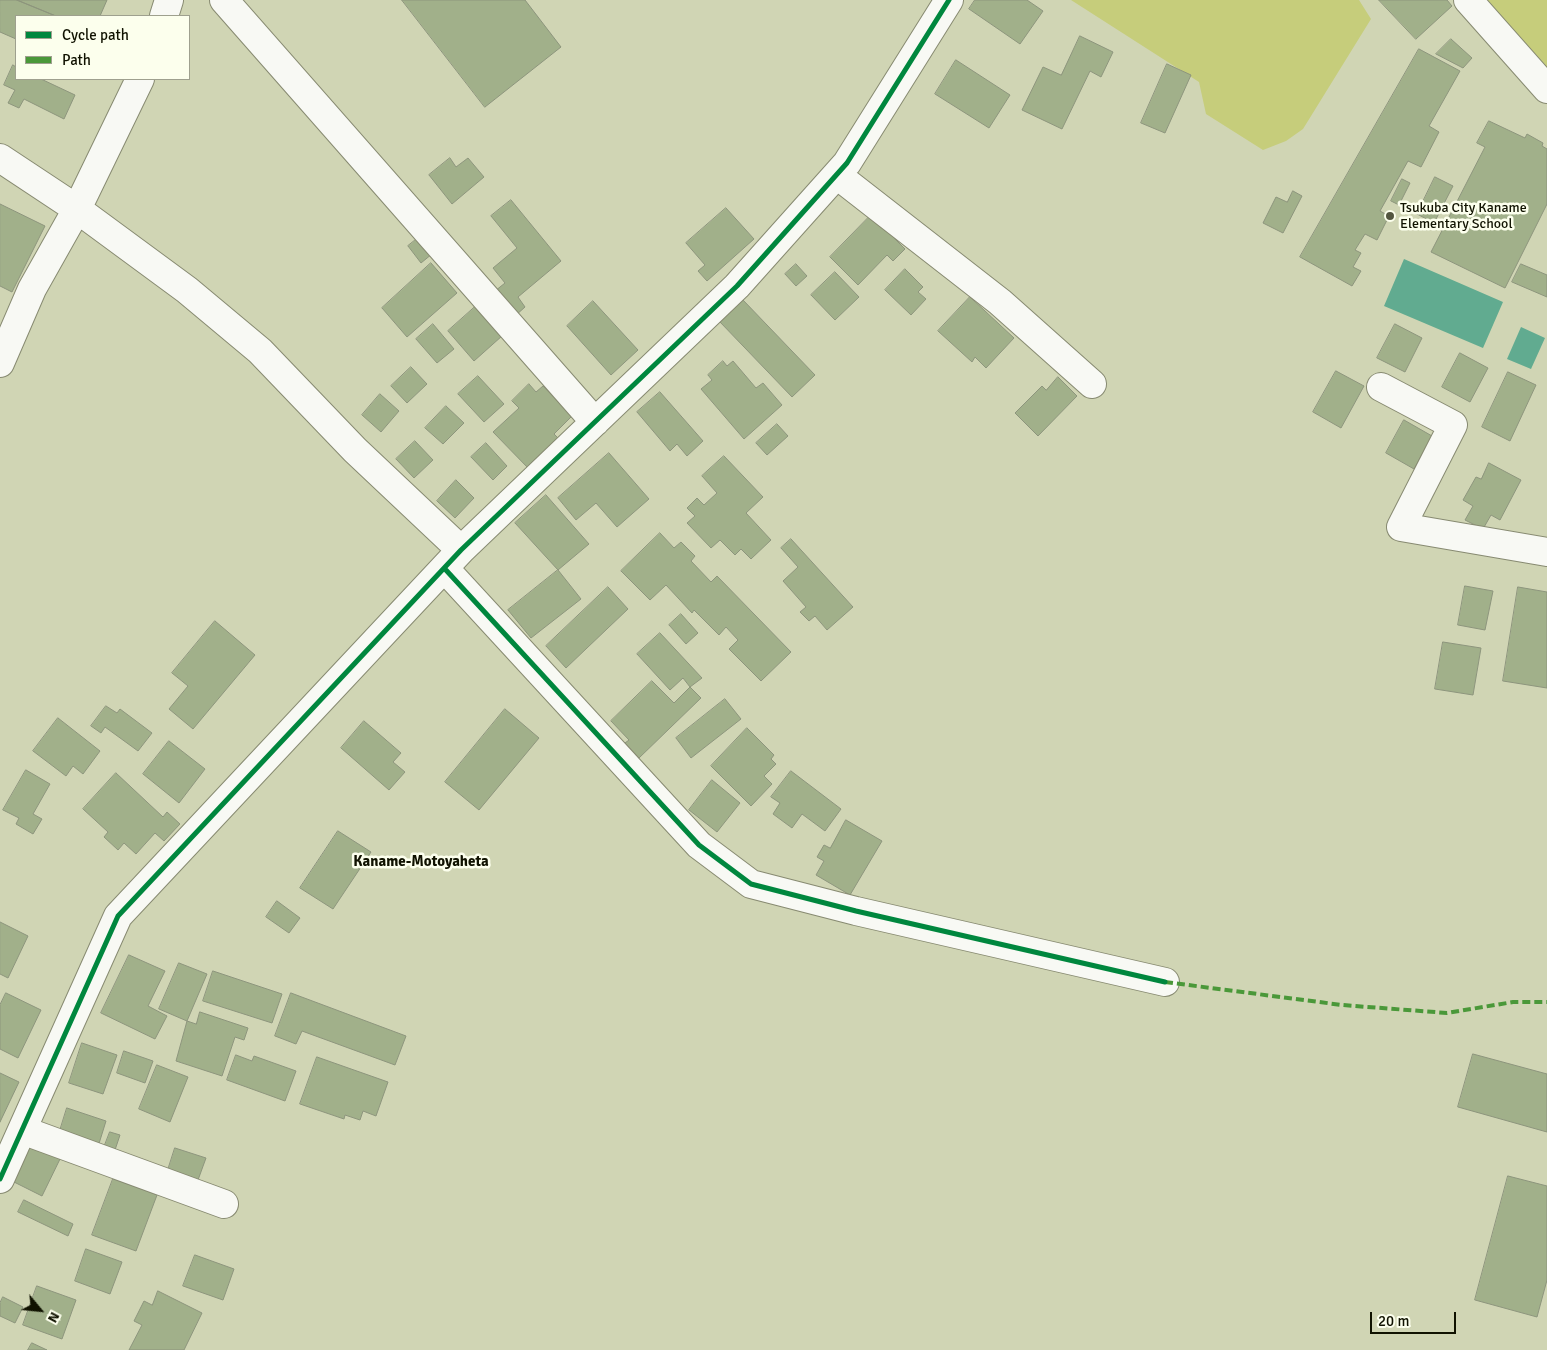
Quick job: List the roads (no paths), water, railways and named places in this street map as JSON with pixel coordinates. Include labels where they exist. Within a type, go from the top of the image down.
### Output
[{"type":"street","points":[[164,15],[169,0]]},
{"type":"street","points":[[224,0],[595,422]]},
{"type":"street","points":[[0,1179],[118,916],[453,560],[737,286],[838,175],[848,163],[949,0]]},
{"type":"street","points":[[1468,0],[1547,89]]},
{"type":"street","points":[[0,363],[32,290],[78,208],[140,80]]},
{"type":"street","points":[[0,158],[78,208],[187,290],[260,351],[355,450],[453,560],[699,845],[752,884],[856,911],[1165,982]]},
{"type":"street","points":[[838,175],[1000,302],[1092,384]]},
{"type":"street","points":[[1381,387],[1453,425],[1401,527],[1547,552]]},
{"type":"street","points":[[22,1130],[224,1204]]},
{"type":"place","name":"Tsukuba City Kaname Elementary School","points":[[1390,216]]},
{"type":"district","name":"Kaname-Motoyaheta","points":[[421,862]]}]
